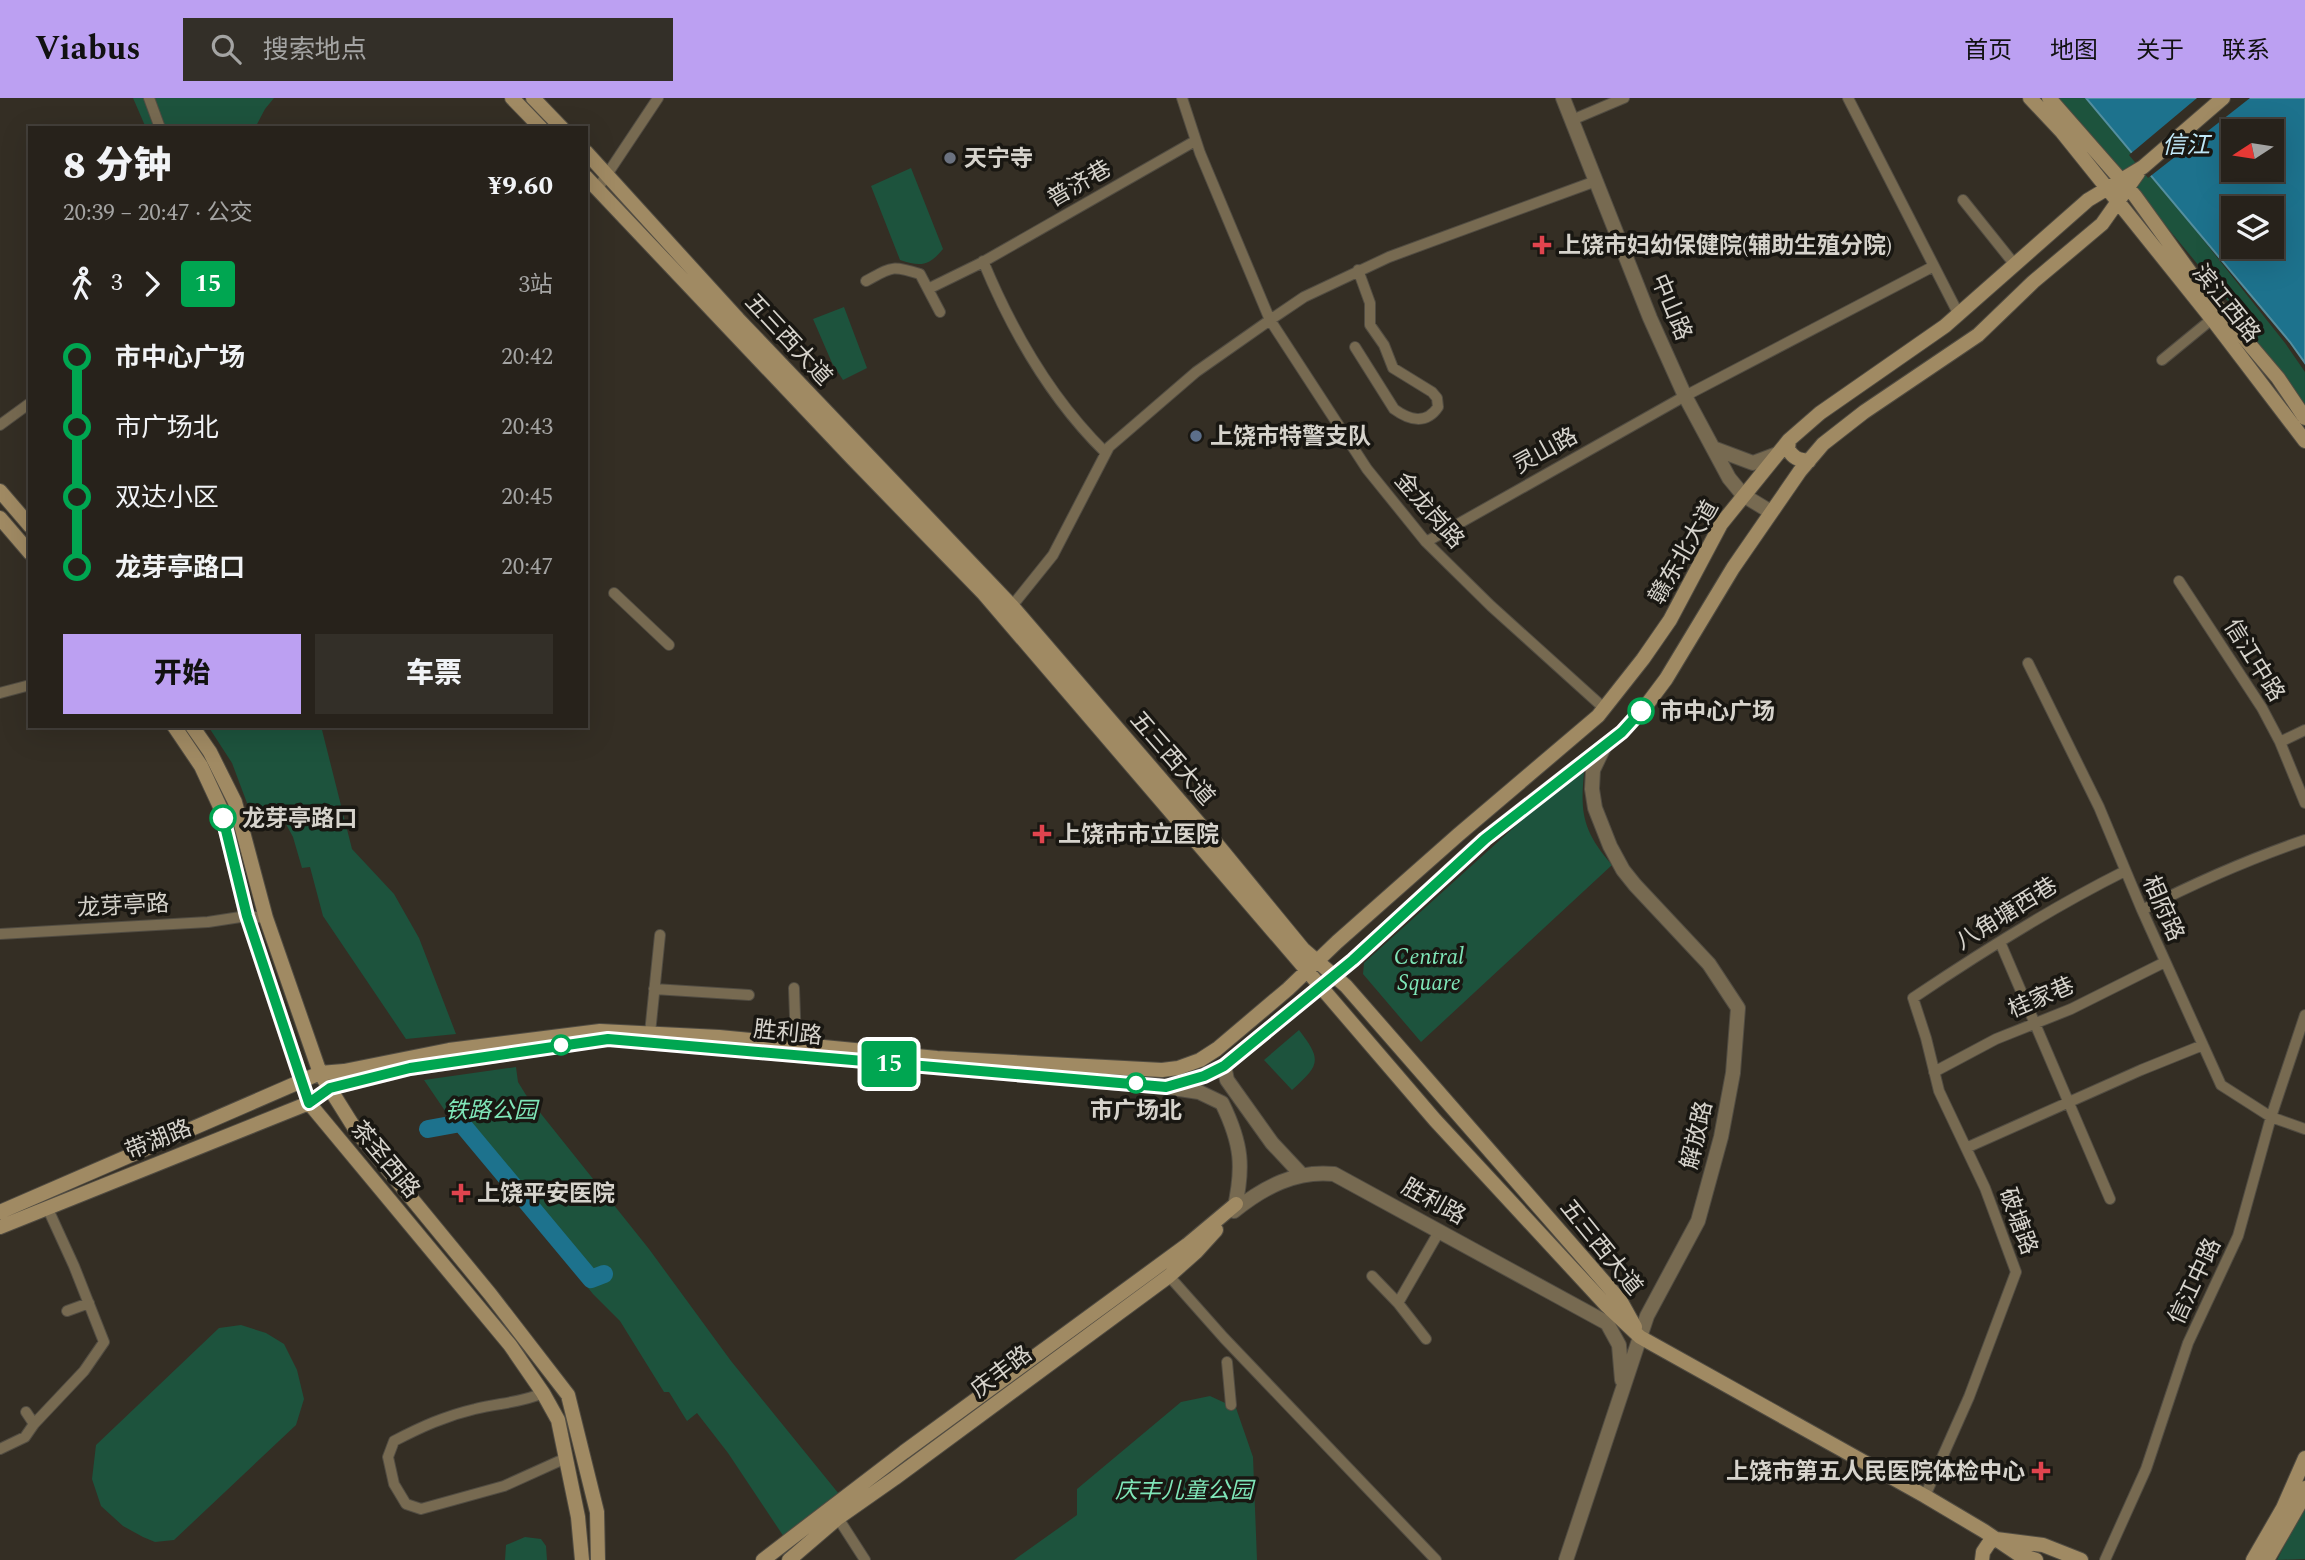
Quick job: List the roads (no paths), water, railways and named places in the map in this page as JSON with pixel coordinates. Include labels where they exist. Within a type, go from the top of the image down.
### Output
[{"type":"main road","points":[[512,98],[539,126]]},
{"type":"main road","points":[[533,98],[560,126]]},
{"type":"main road","name":"滨江西路","points":[[2030,98],[2062,132],[2212,319],[2305,441]]},
{"type":"main road","name":"滨江西路","points":[[2049,98],[2124,184],[2200,286],[2278,378],[2305,418]]},
{"type":"main road","name":"赣东北大道","points":[[1313,966],[1458,835],[1605,709],[1670,620],[1721,524],[1789,440],[1820,413],[1959,315],[2088,200],[2112,195],[2223,98]]},
{"type":"main road","name":"五三西大道","points":[[588,154],[738,319],[1012,606],[1216,843],[1303,949],[1313,966],[1320,987],[1435,1120],[1607,1306],[1640,1337]]},
{"type":"main road","name":"五三西大道","points":[[588,179],[984,594],[1250,902],[1313,966],[1334,975],[1346,986],[1620,1300],[1640,1337]]},
{"type":"main road","name":"胜利路","points":[[330,1088],[410,1068],[608,1039],[1166,1087],[1204,1076],[1224,1066],[1410,909],[1485,839],[1622,732],[1666,679],[1733,568],[1771,512],[1824,444],[1864,412],[1978,335],[2033,282],[2102,224],[2112,195]]},
{"type":"main road","points":[[1789,440],[1787,449],[1792,455],[1799,460],[1809,461]]},
{"type":"main road","points":[[0,491],[28,524]]},
{"type":"main road","points":[[0,518],[28,551]]},
{"type":"main road","name":"茶圣西路","points":[[175,728],[201,766],[221,809],[247,916],[300,1083],[309,1103],[510,1345],[543,1393],[558,1420],[578,1517],[582,1560]]},
{"type":"main road","points":[[192,728],[210,752],[235,802],[266,918],[320,1073]]},
{"type":"main road","name":"胜利路","points":[[320,1073],[344,1071],[449,1050],[600,1031],[796,1044],[937,1058],[1146,1070],[1178,1068],[1200,1060],[1217,1049],[1313,966]]},
{"type":"main road","name":"茶圣西路","points":[[320,1073],[357,1132],[490,1294],[568,1395],[597,1512],[598,1560]]},
{"type":"main road","name":"带湖路","points":[[0,1212],[320,1073]]},
{"type":"main road","name":"带湖路","points":[[0,1227],[309,1103],[330,1088]]},
{"type":"main road","points":[[763,1560],[1235,1207]]},
{"type":"main road","name":"庆丰路","points":[[789,1560],[838,1518],[1169,1276],[1196,1252],[1235,1207]]},
{"type":"main road","points":[[1640,1337],[1925,1496],[2018,1554],[2034,1559]]},
{"type":"main road","points":[[2253,1560],[2283,1508],[2305,1458]]},
{"type":"main road","points":[[2267,1560],[2300,1503],[2305,1488]]},
{"type":"main road","points":[[1956,1516],[1977,1540],[1982,1556]]},
{"type":"main road","points":[[1982,1556],[1989,1543],[1996,1539],[2043,1545],[2081,1560]]},
{"type":"street","points":[[149,98],[159,126]]},
{"type":"street","points":[[598,188],[657,98]]},
{"type":"street","name":"金龙岗路","points":[[1182,98],[1195,141],[1270,320],[1367,469],[1426,542],[1490,606],[1605,709]]},
{"type":"street","name":"中山路","points":[[1563,98],[1650,317],[1685,396],[1729,478],[1743,495],[1771,512]]},
{"type":"street","points":[[1572,120],[1624,98]]},
{"type":"street","points":[[1848,98],[1959,315]]},
{"type":"street","name":"普济巷","points":[[930,288],[1195,141]]},
{"type":"street","points":[[1012,606],[1054,555],[1098,472],[1105,452],[1196,372],[1304,297],[1358,270],[1596,181]]},
{"type":"street","points":[[1963,200],[2015,265]]},
{"type":"street","points":[[983,261],[1012,323],[1050,386],[1072,417],[1105,452]]},
{"type":"street","name":"灵山路","points":[[1426,542],[1685,396],[1934,266]]},
{"type":"street","points":[[866,281],[885,270],[898,267],[920,274],[930,288],[940,312]]},
{"type":"street","points":[[1355,347],[1394,409],[1409,418],[1419,420],[1434,413],[1438,407],[1437,398],[1432,392],[1393,368],[1384,345],[1370,325],[1370,303],[1358,270]]},
{"type":"street","points":[[2162,360],[2212,319]]},
{"type":"street","points":[[0,425],[28,404]]},
{"type":"street","points":[[1713,448],[1753,463],[1777,454]]},
{"type":"street","name":"信江中路","points":[[2179,581],[2262,708],[2280,742],[2305,803]]},
{"type":"street","points":[[614,593],[669,645]]},
{"type":"street","name":"相府路","points":[[2028,663],[2099,807],[2221,1085],[2271,1118],[2305,1129]]},
{"type":"street","points":[[0,693],[28,686]]},
{"type":"street","points":[[2280,742],[2305,730]]},
{"type":"street","name":"解放路","points":[[1566,1560],[1647,1316],[1698,1221],[1726,1112],[1733,1073],[1738,1008],[1709,964],[1623,870],[1610,846],[1595,808],[1592,789],[1594,770],[1605,745]]},
{"type":"street","points":[[2142,910],[2197,883],[2305,839]]},
{"type":"street","name":"八角塘西巷","points":[[1913,998],[2072,897],[2125,871]]},
{"type":"street","name":"龙芽亭路","points":[[0,934],[208,922],[247,916],[266,918]]},
{"type":"street","points":[[649,1033],[660,935]]},
{"type":"street","points":[[2000,942],[2110,1199]]},
{"type":"street","name":"桂家巷","points":[[1934,1072],[1996,1039],[2071,1009],[2165,962]]},
{"type":"street","points":[[794,988],[796,1044]]},
{"type":"street","points":[[654,989],[749,995]]},
{"type":"street","name":"破塘路","points":[[1913,998],[1939,1091],[1985,1188],[2016,1272],[1969,1397],[1925,1496]]},
{"type":"street","name":"信江中路","points":[[2105,1560],[2146,1469],[2188,1343],[2238,1236],[2271,1118],[2305,1014]]},
{"type":"street","points":[[1966,1148],[2203,1045]]},
{"type":"street","points":[[1224,1066],[1227,1080],[1272,1143],[1301,1174]]},
{"type":"street","points":[[1166,1087],[1199,1092],[1222,1103],[1233,1124],[1240,1153],[1241,1179],[1235,1207]]},
{"type":"street","name":"胜利路","points":[[1235,1207],[1268,1187],[1301,1174],[1335,1174],[1607,1323],[1619,1345],[1623,1390]]},
{"type":"street","points":[[0,1449],[25,1437],[84,1371],[104,1342],[47,1208]]},
{"type":"street","points":[[1398,1303],[1440,1230]]},
{"type":"street","points":[[1169,1276],[1224,1338],[1436,1560]]},
{"type":"street","points":[[1372,1276],[1398,1303],[1426,1339]]},
{"type":"street","points":[[67,1311],[89,1303]]},
{"type":"street","points":[[1227,1362],[1231,1405]]},
{"type":"street","points":[[543,1393],[531,1399],[477,1408],[434,1420],[394,1441],[388,1457],[394,1484],[406,1504],[421,1508],[504,1486],[566,1458]]},
{"type":"street","points":[[26,1412],[34,1424]]},
{"type":"street","points":[[838,1518],[865,1560]]},
{"type":"water","name":"信江","points":[[2086,98],[2305,98],[2305,363],[2290,342]]},
{"type":"waterway","points":[[428,1129],[461,1123],[591,1279],[604,1274]]},
{"type":"place","name":"天宁寺","points":[[950,158]]},
{"type":"place","name":"上饶市妇幼保健院(辅助生殖分院)","points":[[1542,245]]},
{"type":"place","name":"上饶市特警支队","points":[[1196,436]]},
{"type":"place","name":"市中心广场","points":[[1641,711]]},
{"type":"place","name":"龙芽亭路口","points":[[223,818]]},
{"type":"place","name":"上饶市市立医院","points":[[1042,834]]},
{"type":"place","name":"市广场北","points":[[1136,1083]]},
{"type":"place","name":"上饶平安医院","points":[[461,1193]]},
{"type":"place","name":"上饶市第五人民医院体检中心","points":[[2041,1471]]},
{"type":"park label","name":"Central Square","points":[[1429,969]]},
{"type":"park label","name":"铁路公园","points":[[491,1110]]},
{"type":"park label","name":"庆丰儿童公园","points":[[1184,1490]]}]
